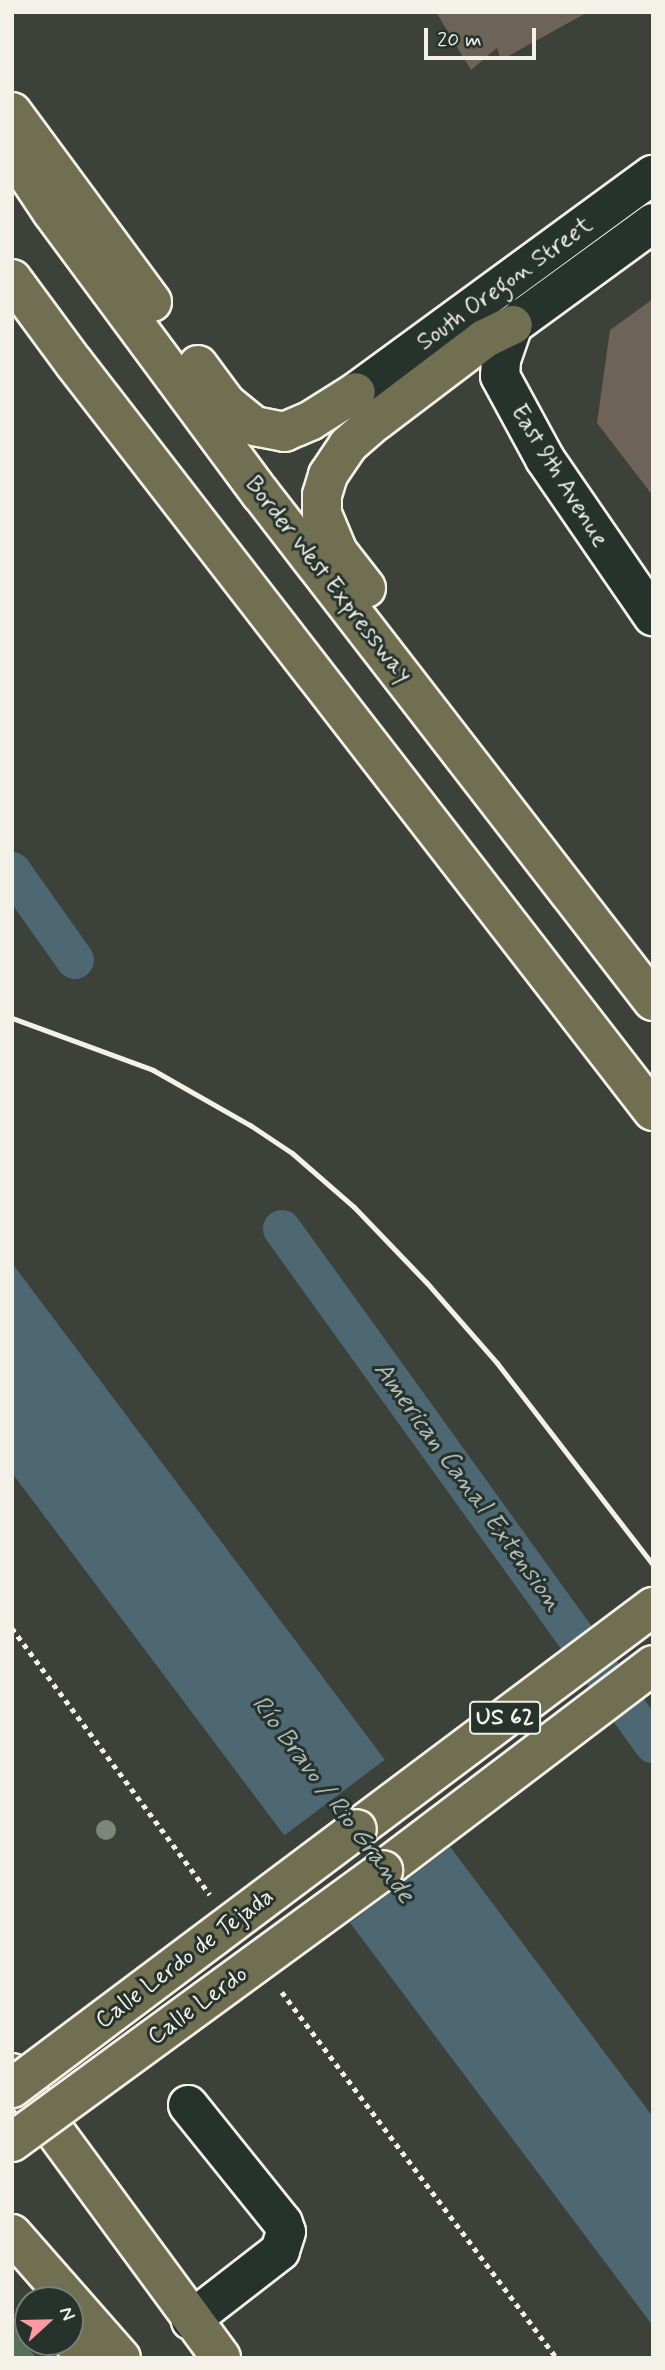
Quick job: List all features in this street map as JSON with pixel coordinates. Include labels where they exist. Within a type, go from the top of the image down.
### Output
[{"type":"main road","points":[[12,112],[226,403],[254,426],[284,432],[310,421],[356,391]]},
{"type":"main road","name":"Border West Expressway","points":[[12,152],[52,212],[261,494],[653,1001]]},
{"type":"main road","points":[[12,279],[74,363],[653,1111]]},
{"type":"main road","points":[[513,325],[484,340],[348,446],[328,475],[322,495],[322,514],[338,552],[653,962]]},
{"type":"main road","name":"Calle Lerdo de Tejada","points":[[12,2088],[653,1607]]},
{"type":"main road","name":"Calle Lerdo","points":[[12,2142],[383,1870],[653,1665]]},
{"type":"main road","points":[[12,2073],[221,2358]]},
{"type":"main road","points":[[12,2234],[121,2358]]},
{"type":"main road","points":[[12,2242],[39,2286]]},
{"type":"street","name":"South Oregon Street","points":[[356,391],[653,175]]},
{"type":"street","name":"South Oregon Street","points":[[513,325],[653,223]]},
{"type":"street","name":"East 9th Avenue","points":[[513,325],[501,359],[500,376],[545,459],[646,592]]},
{"type":"street","points":[[188,2105],[283,2223],[286,2232],[280,2251],[191,2320]]},
{"type":"green space","points":[[12,2325],[14,2356],[36,2358],[12,2358]]},
{"type":"water","name":"Río Bravo / Rio Grande","points":[[12,1263],[653,2117],[653,2326],[12,1473]]},
{"type":"pier","points":[[387,1758],[453,1845],[347,1925],[281,1838]]},
{"type":"building","points":[[436,12],[588,12],[501,60],[497,48],[471,70]]},
{"type":"building","points":[[653,299],[653,496],[597,423],[610,330]]},
{"type":"waterway","points":[[12,871],[75,960]]},
{"type":"waterway","name":"American Canal Extension","points":[[282,1229],[653,1744]]},
{"type":"railway","points":[[12,1018],[153,1070],[250,1125],[292,1153],[354,1207],[427,1283],[497,1363],[653,1565]]}]
